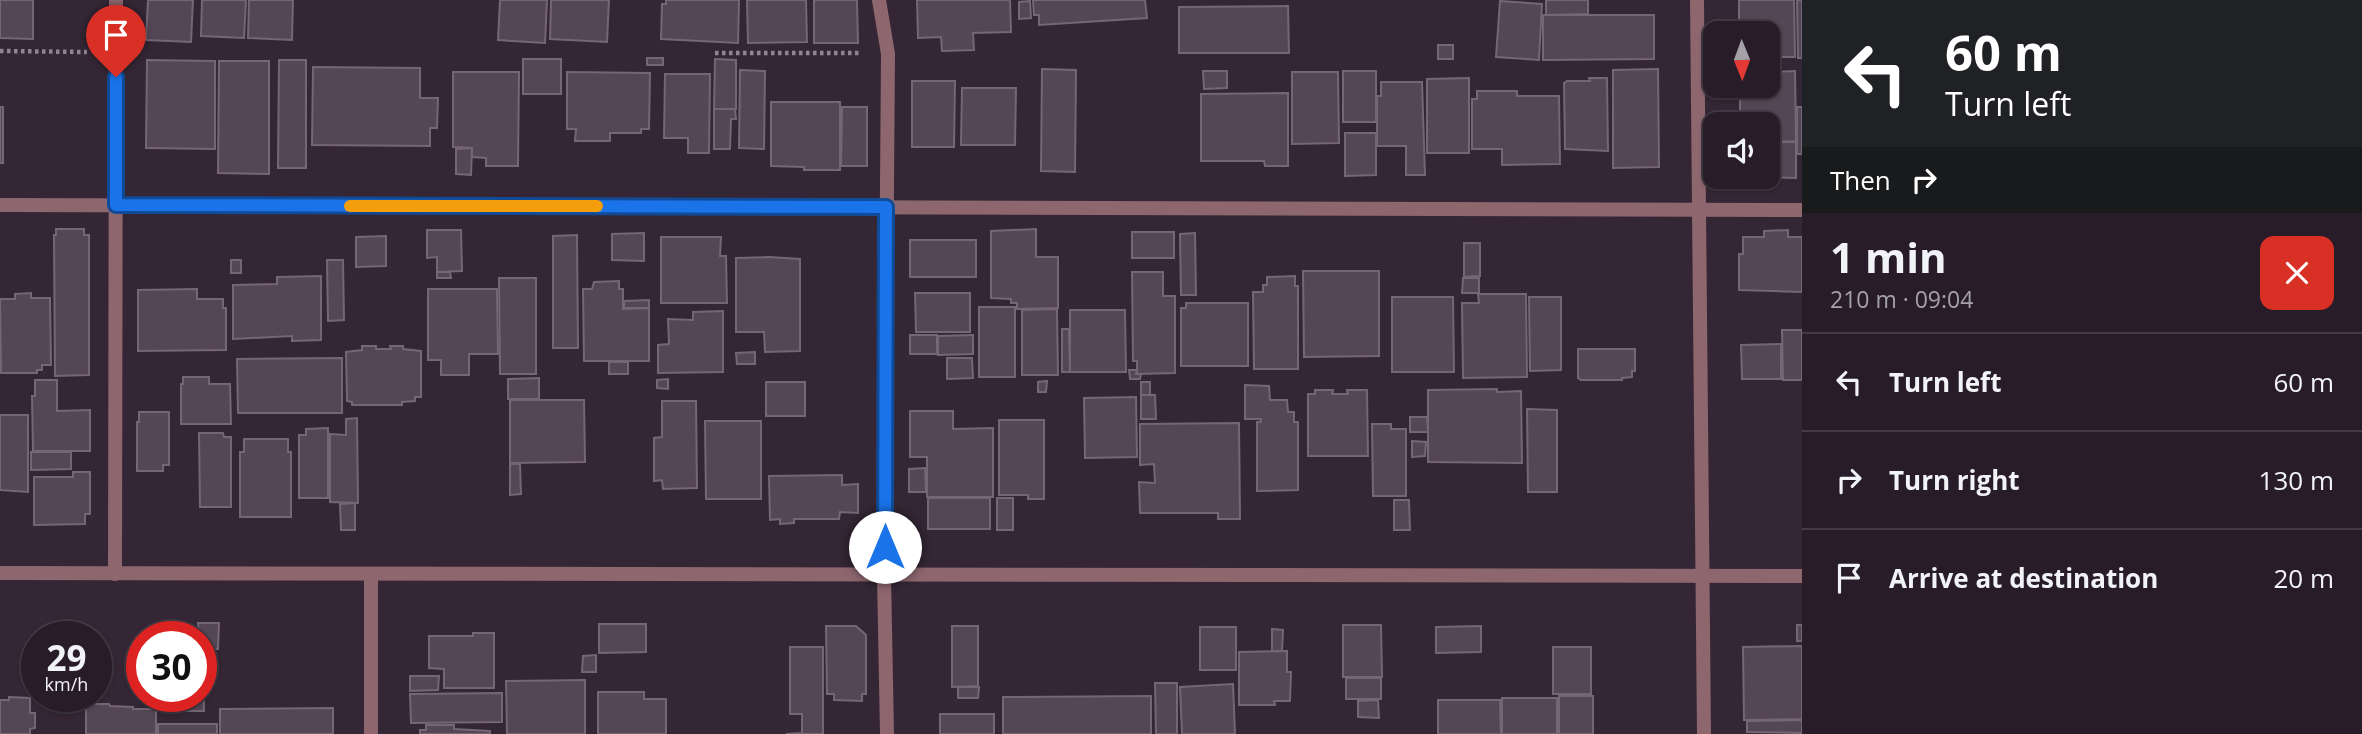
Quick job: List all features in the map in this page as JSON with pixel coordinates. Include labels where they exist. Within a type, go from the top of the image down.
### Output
[{"type":"street","points":[[116,0],[116,573]]},
{"type":"street","points":[[879,0],[887,54],[884,575],[887,734]]},
{"type":"street","points":[[1697,0],[1704,734]]},
{"type":"street","points":[[0,205],[1802,210]]},
{"type":"street","points":[[0,573],[1802,576]]},
{"type":"street","points":[[371,574],[371,734]]},
{"type":"path","points":[[0,51],[116,52]]},
{"type":"path","points":[[715,53],[887,54]]},
{"type":"building","points":[[0,0],[33,0],[33,39],[0,38]]},
{"type":"building","points":[[148,0],[193,0],[191,42],[146,40]]},
{"type":"building","points":[[202,0],[246,0],[244,38],[201,36]]},
{"type":"building","points":[[249,0],[293,0],[292,40],[248,38]]},
{"type":"building","points":[[500,0],[547,0],[545,43],[498,40]]},
{"type":"building","points":[[551,0],[609,0],[607,42],[550,39]]},
{"type":"building","points":[[666,0],[739,0],[738,43],[661,39],[662,4],[666,4]]},
{"type":"building","points":[[747,0],[806,0],[807,42],[748,43]]},
{"type":"building","points":[[814,0],[857,0],[858,43],[814,43]]},
{"type":"building","points":[[917,0],[1010,0],[1011,32],[973,33],[974,50],[942,51],[941,37],[918,38]]},
{"type":"building","points":[[1033,0],[1145,0],[1147,18],[1039,25],[1039,15],[1034,15]]},
{"type":"building","points":[[1546,0],[1588,0],[1588,14],[1546,15]]},
{"type":"building","points":[[1739,0],[1794,0],[1795,57],[1780,57],[1780,21],[1739,21]]},
{"type":"building","points":[[1797,0],[1802,0],[1802,58],[1798,58]]},
{"type":"building","points":[[1030,1],[1031,18],[1019,19],[1019,2]]},
{"type":"building","points":[[1500,1],[1542,4],[1539,60],[1496,57]]},
{"type":"building","points":[[1288,6],[1289,53],[1179,53],[1179,7]]},
{"type":"building","points":[[1543,15],[1654,15],[1654,59],[1543,60]]},
{"type":"building","points":[[1438,45],[1453,45],[1453,59],[1438,59]]},
{"type":"building","points":[[647,58],[663,58],[663,65],[647,65]]},
{"type":"building","points":[[523,59],[561,59],[561,94],[523,94]]},
{"type":"building","points":[[715,59],[736,60],[736,109],[714,109]]},
{"type":"building","points":[[147,60],[215,61],[215,149],[146,148]]},
{"type":"building","points":[[279,60],[306,60],[306,168],[278,168]]},
{"type":"building","points":[[219,61],[269,61],[269,174],[218,173]]},
{"type":"building","points":[[313,67],[420,68],[420,98],[438,98],[437,128],[430,128],[430,146],[312,145]]},
{"type":"building","points":[[1042,69],[1076,70],[1075,172],[1041,171]]},
{"type":"building","points":[[1658,69],[1659,167],[1613,168],[1613,70]]},
{"type":"building","points":[[740,70],[765,71],[764,149],[739,148]]},
{"type":"building","points":[[1203,71],[1227,71],[1227,88],[1204,89]]},
{"type":"building","points":[[1343,71],[1376,71],[1376,122],[1343,122]]},
{"type":"building","points":[[1795,71],[1796,141],[1780,142],[1780,112],[1740,112],[1740,98],[1780,98],[1780,72]]},
{"type":"building","points":[[453,72],[519,72],[518,166],[486,166],[486,158],[472,157],[472,148],[453,147]]},
{"type":"building","points":[[567,72],[650,73],[649,129],[641,129],[641,133],[610,133],[610,141],[575,141],[576,129],[567,129]]},
{"type":"building","points":[[1292,72],[1338,72],[1339,143],[1292,144]]},
{"type":"building","points":[[665,74],[710,74],[709,153],[688,153],[688,138],[664,138]]},
{"type":"building","points":[[1469,78],[1469,153],[1427,153],[1427,79]]},
{"type":"building","points":[[1589,78],[1607,78],[1608,151],[1565,149],[1564,83],[1590,81]]},
{"type":"building","points":[[912,81],[955,81],[954,147],[912,147]]},
{"type":"building","points":[[1381,82],[1422,82],[1425,175],[1406,175],[1406,146],[1377,146],[1377,96],[1381,96]]},
{"type":"building","points":[[962,88],[1016,88],[1015,145],[961,145]]},
{"type":"building","points":[[1477,91],[1517,91],[1517,96],[1559,96],[1560,164],[1502,165],[1502,149],[1472,149],[1472,99],[1477,99]]},
{"type":"building","points":[[1288,93],[1288,166],[1265,166],[1264,161],[1201,161],[1201,94]]},
{"type":"building","points":[[771,102],[840,102],[840,170],[771,166]]},
{"type":"building","points":[[0,107],[3,107],[3,163],[0,163]]},
{"type":"building","points":[[842,107],[867,107],[867,166],[841,166]]},
{"type":"building","points":[[1797,107],[1802,107],[1802,154],[1797,154]]},
{"type":"building","points":[[714,109],[735,109],[736,119],[731,119],[730,149],[714,149]]},
{"type":"building","points":[[1345,133],[1376,133],[1376,175],[1345,176]]},
{"type":"building","points":[[1780,142],[1796,142],[1796,178],[1780,178]]},
{"type":"building","points":[[472,148],[471,175],[456,174],[456,149]]},
{"type":"building","points":[[56,229],[84,229],[84,235],[89,235],[89,375],[55,376]]},
{"type":"building","points":[[1036,229],[1036,257],[1058,257],[1058,308],[1017,309],[1017,303],[1011,303],[1011,299],[991,298],[991,231]]},
{"type":"building","points":[[427,230],[461,230],[462,271],[437,272],[437,257],[427,258]]},
{"type":"building","points":[[1788,230],[1788,237],[1802,237],[1802,292],[1739,290],[1739,254],[1743,254],[1743,237],[1764,237],[1764,231]]},
{"type":"building","points":[[1132,232],[1174,232],[1174,258],[1132,258]]},
{"type":"building","points":[[644,233],[644,261],[612,260],[612,234]]},
{"type":"building","points":[[1195,233],[1196,295],[1181,295],[1180,234]]},
{"type":"building","points":[[577,235],[578,348],[553,348],[553,236]]},
{"type":"building","points":[[386,236],[386,266],[356,267],[356,237]]},
{"type":"building","points":[[661,237],[721,237],[720,256],[726,256],[727,303],[661,303]]},
{"type":"building","points":[[910,240],[976,240],[976,277],[910,277]]},
{"type":"building","points":[[1464,243],[1480,243],[1480,276],[1464,277]]},
{"type":"building","points":[[736,258],[800,259],[800,351],[765,352],[764,332],[736,332]]},
{"type":"building","points":[[231,260],[241,260],[241,273],[231,273]]},
{"type":"building","points":[[327,260],[343,260],[344,320],[328,321]]},
{"type":"building","points":[[1303,271],[1379,271],[1379,356],[1304,357]]},
{"type":"building","points":[[437,272],[450,272],[451,278],[437,278]]},
{"type":"building","points":[[1132,272],[1163,272],[1163,296],[1175,296],[1175,373],[1137,374],[1137,361],[1133,361]]},
{"type":"building","points":[[321,276],[321,340],[292,341],[292,336],[233,339],[233,285],[277,284],[277,277]]},
{"type":"building","points":[[1295,276],[1295,286],[1298,286],[1298,369],[1254,369],[1253,292],[1263,292],[1267,277]]},
{"type":"building","points":[[499,278],[536,278],[536,374],[500,374]]},
{"type":"building","points":[[1463,278],[1479,278],[1479,293],[1462,293]]},
{"type":"building","points":[[619,281],[619,289],[623,289],[623,309],[649,308],[649,361],[584,361],[583,289],[592,289],[594,282]]},
{"type":"building","points":[[197,289],[197,299],[223,299],[223,308],[226,308],[226,350],[138,351],[138,290]]},
{"type":"building","points":[[428,289],[497,289],[498,354],[469,354],[469,375],[441,375],[441,360],[428,360]]},
{"type":"building","points":[[31,293],[31,298],[50,298],[51,365],[42,365],[42,370],[37,370],[37,373],[1,373],[0,299],[15,299],[15,294]]},
{"type":"building","points":[[915,293],[970,293],[970,332],[916,332]]},
{"type":"building","points":[[1478,294],[1526,294],[1527,377],[1463,378],[1462,303],[1479,303]]},
{"type":"building","points":[[1392,297],[1453,297],[1454,372],[1392,372]]},
{"type":"building","points":[[1529,297],[1561,297],[1561,370],[1530,371]]},
{"type":"building","points":[[649,300],[649,308],[624,308],[624,301]]},
{"type":"building","points":[[1186,303],[1248,303],[1248,366],[1181,366],[1181,308],[1186,308]]},
{"type":"building","points":[[979,307],[1015,307],[1015,377],[979,377]]},
{"type":"building","points":[[1057,309],[1058,375],[1022,375],[1022,310]]},
{"type":"building","points":[[1070,310],[1125,310],[1126,372],[1070,372]]},
{"type":"building","points":[[723,311],[723,372],[658,373],[658,345],[669,344],[668,319],[693,320],[693,312]]},
{"type":"building","points":[[1062,329],[1069,329],[1070,372],[1062,372]]},
{"type":"building","points":[[1782,330],[1802,330],[1802,380],[1783,380]]},
{"type":"building","points":[[910,335],[937,335],[937,354],[910,354]]},
{"type":"building","points":[[973,335],[973,354],[938,355],[938,336]]},
{"type":"building","points":[[1781,344],[1781,379],[1742,379],[1741,345]]},
{"type":"building","points":[[362,346],[391,349],[390,346],[403,346],[403,349],[421,351],[421,397],[415,397],[415,401],[402,402],[402,405],[352,405],[352,402],[347,401],[346,352],[362,350]]},
{"type":"building","points":[[1578,349],[1635,349],[1635,371],[1632,371],[1632,377],[1622,380],[1581,380],[1578,378]]},
{"type":"building","points":[[755,352],[755,364],[737,364],[736,353]]},
{"type":"building","points":[[342,358],[342,413],[238,413],[237,359]]},
{"type":"building","points":[[947,358],[972,358],[973,378],[947,379]]},
{"type":"building","points":[[609,362],[628,362],[628,374],[609,374]]},
{"type":"building","points":[[1129,370],[1137,370],[1136,374],[1141,374],[1140,379],[1130,379]]},
{"type":"building","points":[[183,377],[209,377],[209,384],[230,384],[231,424],[181,424]]},
{"type":"building","points":[[539,378],[539,399],[508,399],[508,379]]},
{"type":"building","points":[[668,379],[668,389],[657,388],[657,380]]},
{"type":"building","points":[[35,380],[57,380],[57,411],[90,410],[90,451],[33,451],[32,396],[35,396]]},
{"type":"building","points":[[1047,381],[1046,392],[1038,392],[1038,382]]},
{"type":"building","points":[[766,382],[805,382],[805,416],[766,416]]},
{"type":"building","points":[[1141,382],[1150,382],[1150,395],[1141,395]]},
{"type":"building","points":[[1245,385],[1269,386],[1270,400],[1287,400],[1288,412],[1294,412],[1294,422],[1298,422],[1298,490],[1257,491],[1257,422],[1261,422],[1261,419],[1245,419]]},
{"type":"building","points":[[1497,389],[1497,392],[1521,391],[1522,463],[1428,462],[1428,390]]},
{"type":"building","points":[[1315,390],[1333,390],[1332,394],[1348,394],[1347,390],[1367,390],[1368,456],[1308,456],[1308,394],[1315,394]]},
{"type":"building","points":[[1141,395],[1155,395],[1156,419],[1141,419]]},
{"type":"building","points":[[1136,397],[1137,457],[1085,458],[1084,398]]},
{"type":"building","points":[[510,400],[584,400],[585,462],[510,463]]},
{"type":"building","points":[[662,401],[696,401],[697,488],[663,489],[662,480],[654,481],[654,438],[662,437]]},
{"type":"building","points":[[1527,409],[1557,410],[1557,492],[1528,492]]},
{"type":"building","points":[[910,411],[953,411],[953,429],[993,428],[993,497],[927,497],[927,457],[910,457]]},
{"type":"building","points":[[139,412],[169,412],[169,465],[163,465],[163,471],[137,471]]},
{"type":"building","points":[[0,415],[28,415],[28,492],[0,490]]},
{"type":"building","points":[[1410,417],[1427,417],[1428,432],[1410,432]]},
{"type":"building","points":[[357,418],[358,503],[330,502],[330,434],[346,435],[346,419]]},
{"type":"building","points":[[999,420],[1044,420],[1044,499],[1028,499],[1028,495],[999,495]]},
{"type":"building","points":[[705,421],[761,421],[761,499],[706,499]]},
{"type":"building","points":[[1239,423],[1240,519],[1218,519],[1218,513],[1140,513],[1139,482],[1155,483],[1154,464],[1140,465],[1140,424]]},
{"type":"building","points":[[1372,424],[1391,424],[1391,429],[1406,429],[1406,496],[1373,496]]},
{"type":"building","points":[[328,428],[328,498],[299,498],[299,435],[306,435],[306,429]]},
{"type":"building","points":[[199,433],[223,433],[224,437],[231,437],[231,507],[200,507]]},
{"type":"building","points":[[244,439],[288,439],[288,452],[291,452],[291,517],[240,517],[240,452],[244,452]]},
{"type":"building","points":[[1412,441],[1426,442],[1425,456],[1412,457]]},
{"type":"building","points":[[31,452],[71,452],[71,469],[31,470]]},
{"type":"building","points":[[510,464],[520,464],[521,494],[510,495]]},
{"type":"building","points":[[925,468],[926,492],[909,492],[909,469]]},
{"type":"building","points":[[73,472],[90,472],[90,514],[85,514],[85,524],[34,525],[34,477],[73,477]]},
{"type":"building","points":[[842,475],[842,485],[858,484],[858,513],[840,512],[839,519],[794,519],[794,523],[780,524],[780,519],[770,520],[769,476]]},
{"type":"building","points":[[928,498],[990,498],[990,529],[928,529]]},
{"type":"building","points":[[997,498],[1013,498],[1013,530],[997,530]]},
{"type":"building","points":[[1394,500],[1409,500],[1410,530],[1394,530]]},
{"type":"building","points":[[355,503],[355,530],[341,530],[340,504]]},
{"type":"building","points":[[217,623],[219,623],[218,649]]},
{"type":"building","points":[[599,624],[646,624],[646,652],[599,653]]},
{"type":"building","points":[[1343,625],[1381,625],[1382,677],[1343,677]]},
{"type":"building","points":[[1797,625],[1802,625],[1802,641],[1797,641]]},
{"type":"building","points":[[826,626],[856,626],[866,635],[866,694],[862,694],[862,701],[834,700],[834,694],[827,694]]},
{"type":"building","points":[[952,626],[978,626],[978,686],[952,687]]},
{"type":"building","points":[[1481,626],[1481,652],[1436,653],[1436,627]]},
{"type":"building","points":[[1200,627],[1236,627],[1236,670],[1200,670]]},
{"type":"building","points":[[1272,629],[1283,630],[1282,651],[1272,651]]},
{"type":"building","points":[[473,633],[494,633],[494,688],[444,688],[444,669],[429,668],[429,636],[473,636]]},
{"type":"building","points":[[1802,646],[1802,719],[1744,720],[1743,647]]},
{"type":"building","points":[[790,647],[823,647],[823,734],[786,734],[802,733],[802,714],[790,714]]},
{"type":"building","points":[[1553,647],[1591,647],[1591,694],[1553,694]]},
{"type":"building","points":[[1287,651],[1287,672],[1291,672],[1290,701],[1274,701],[1275,705],[1239,705],[1239,652]]},
{"type":"building","points":[[596,655],[596,672],[582,672],[583,656]]},
{"type":"building","points":[[410,676],[439,676],[438,690],[410,691]]},
{"type":"building","points":[[1346,678],[1381,678],[1381,699],[1346,699]]},
{"type":"building","points":[[585,680],[585,734],[507,734],[506,681]]},
{"type":"building","points":[[1155,683],[1177,683],[1177,734],[1156,734]]},
{"type":"building","points":[[1233,684],[1235,734],[1182,734],[1180,687]]},
{"type":"building","points":[[958,687],[979,687],[978,698],[958,698]]},
{"type":"building","points":[[598,692],[644,692],[644,699],[666,699],[666,734],[598,734]]},
{"type":"building","points":[[502,693],[502,722],[411,723],[410,694]]},
{"type":"building","points":[[1151,696],[1151,734],[1003,734],[1003,697]]},
{"type":"building","points":[[1559,696],[1593,696],[1593,734],[1559,734]]},
{"type":"building","points":[[9,697],[21,698],[21,712],[35,713],[35,728],[30,729],[30,734],[0,734],[0,700],[9,700]]},
{"type":"building","points":[[1502,698],[1557,698],[1557,734],[1502,734]]},
{"type":"building","points":[[1378,700],[1379,718],[1358,717],[1358,701]]},
{"type":"building","points":[[1438,700],[1500,700],[1501,734],[1438,734]]},
{"type":"building","points":[[112,706],[126,707],[126,712],[156,712],[156,734],[86,734],[86,712],[112,712]]},
{"type":"building","points":[[333,708],[333,734],[220,734],[220,709]]},
{"type":"building","points":[[940,714],[994,714],[994,734],[940,734]]},
{"type":"building","points":[[1802,720],[1802,733],[1747,732],[1747,721]]},
{"type":"building","points":[[158,724],[217,724],[217,734],[158,734]]},
{"type":"building","points":[[426,725],[454,725],[454,729],[490,731],[490,734],[420,734],[420,730],[426,730]]},
{"type":"slow traffic","points":[[350,206],[597,206]]},
{"type":"route","points":[[116,77],[116,205],[886,207],[885,547]]}]
